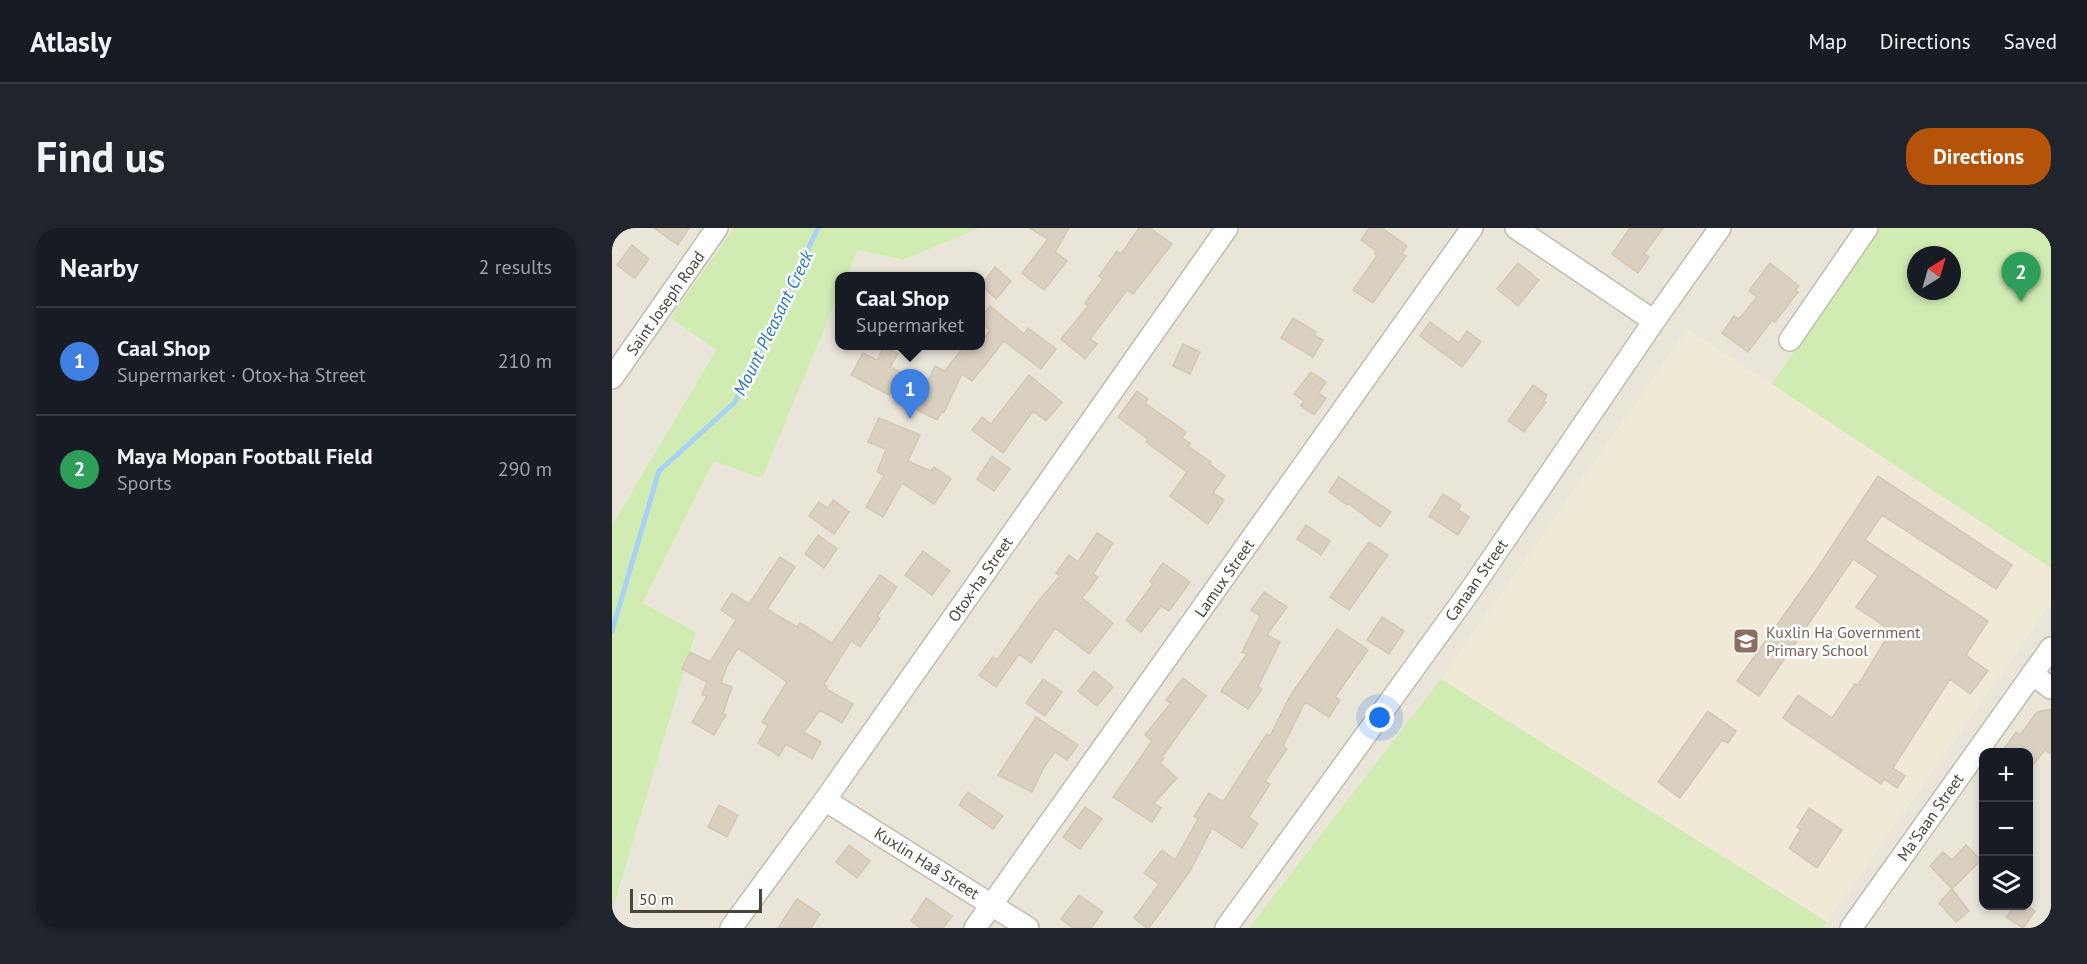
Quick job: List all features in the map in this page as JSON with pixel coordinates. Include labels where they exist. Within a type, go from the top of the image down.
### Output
[{"type":"street","name":"Saint Joseph Road","points":[[612,378],[717,228]]},
{"type":"street","name":"Otox-ha Street","points":[[731,928],[825,800],[1227,228]]},
{"type":"street","name":"Lamux Street","points":[[975,928],[1473,228]]},
{"type":"street","points":[[1515,228],[1654,321]]},
{"type":"street","name":"Canaan Street","points":[[1227,928],[1472,588],[1720,228]]},
{"type":"street","points":[[1790,340],[1867,228]]},
{"type":"street","name":"Ma'Saan Street","points":[[1851,928],[2051,648]]},
{"type":"street","points":[[2032,674],[2051,688]]},
{"type":"street","name":"Kuxlin Haâ Street","points":[[825,800],[1028,928]]},
{"type":"shaded area","points":[[612,228],[734,228],[670,318],[716,350],[612,525]]},
{"type":"shaded area","points":[[980,228],[2051,228],[2051,928],[612,928],[612,912],[696,632],[643,603],[714,461],[762,479],[835,304],[835,350],[985,350],[985,272],[849,272],[858,250],[903,260]]},
{"type":"shaded area","name":"Kuxlin Ha Government Primary School","points":[[1688,329],[2051,568],[2051,603],[1827,922],[1441,679]]},
{"type":"green space","points":[[734,228],[980,228],[903,260],[858,250],[849,272],[835,272],[835,304],[762,479],[714,461],[643,603],[696,632],[612,912],[612,525],[716,350],[670,318]]},
{"type":"green space","points":[[1880,228],[2051,228],[2051,568],[1772,384]]},
{"type":"green space","points":[[1441,679],[1827,922],[1823,928],[1249,928]]},
{"type":"building","points":[[654,228],[689,228],[678,245]]},
{"type":"building","points":[[1029,228],[1069,228],[1055,252],[1067,261],[1044,290],[1022,273],[1048,239]]},
{"type":"building","points":[[1139,228],[1150,228],[1172,244],[1133,294],[1127,290],[1090,339],[1097,344],[1085,359],[1061,339],[1088,306],[1085,303],[1103,279],[1099,276],[1117,251],[1121,254]]},
{"type":"building","points":[[1369,228],[1382,228],[1407,246],[1402,253],[1406,256],[1373,303],[1353,290],[1377,256],[1376,251],[1361,240]]},
{"type":"building","points":[[1630,228],[1663,228],[1644,254],[1649,257],[1638,273],[1612,254]]},
{"type":"building","points":[[632,245],[649,259],[635,278],[617,265]]},
{"type":"building","points":[[1518,263],[1539,280],[1518,306],[1497,289]]},
{"type":"building","points":[[1770,263],[1799,286],[1795,290],[1798,292],[1775,322],[1772,320],[1748,352],[1722,333],[1734,316],[1739,319],[1757,297],[1749,291]]},
{"type":"building","points":[[995,267],[1011,281],[996,299],[985,289],[985,280]]},
{"type":"building","points":[[990,306],[1024,334],[1028,328],[1056,349],[1041,369],[1004,341],[972,381],[962,374],[944,412],[942,411],[937,420],[915,409],[935,366],[945,371],[961,350],[985,350],[985,337],[990,330],[985,326],[985,313]]},
{"type":"building","points":[[1293,318],[1316,332],[1314,335],[1323,340],[1313,357],[1281,338]]},
{"type":"building","points":[[1430,322],[1459,343],[1467,331],[1481,342],[1462,367],[1420,336]]},
{"type":"building","points":[[1183,344],[1200,352],[1190,374],[1173,366]]},
{"type":"building","points":[[882,350],[891,350],[898,354],[890,367],[900,372],[889,395],[851,375],[863,353],[877,360]]},
{"type":"building","points":[[1311,372],[1326,382],[1318,393],[1326,398],[1314,415],[1301,406],[1304,401],[1294,394]]},
{"type":"building","points":[[1029,375],[1062,402],[1046,421],[1033,411],[1003,453],[972,430],[982,417],[991,424]]},
{"type":"building","points":[[1533,385],[1547,395],[1544,401],[1546,402],[1524,432],[1508,421]]},
{"type":"building","points":[[1137,391],[1148,399],[1145,403],[1186,432],[1182,438],[1190,443],[1188,446],[1211,462],[1209,464],[1225,476],[1213,493],[1224,500],[1208,524],[1170,496],[1187,472],[1146,442],[1148,439],[1118,417]]},
{"type":"building","points":[[879,418],[920,435],[908,461],[931,471],[934,467],[951,479],[934,504],[902,483],[883,517],[866,507],[884,475],[877,472],[886,449],[868,442]]},
{"type":"building","points":[[992,456],[1010,469],[994,491],[977,479]]},
{"type":"building","points":[[1878,476],[2012,565],[1996,589],[1882,515],[1865,540],[1988,621],[1966,655],[1988,671],[1970,694],[1950,679],[1893,768],[1905,776],[1897,788],[1884,779],[1881,784],[1783,718],[1798,695],[1832,718],[1855,684],[1858,685],[1891,631],[1856,607],[1878,576],[1853,559],[1759,696],[1737,681],[1816,570]]},
{"type":"building","points":[[1339,477],[1391,512],[1380,527],[1329,492]]},
{"type":"building","points":[[1443,494],[1461,505],[1458,510],[1469,517],[1458,535],[1429,516]]},
{"type":"building","points":[[833,500],[849,512],[834,534],[809,516],[819,502],[828,508]]},
{"type":"building","points":[[1306,525],[1330,541],[1321,555],[1297,539]]},
{"type":"building","points":[[1097,533],[1113,543],[1093,574],[1098,577],[1082,598],[1113,623],[1089,654],[1055,628],[1031,663],[1019,654],[996,687],[979,675],[993,657],[997,660],[1036,604],[1060,576],[1056,573],[1069,555],[1078,562]]},
{"type":"building","points":[[818,535],[837,549],[824,568],[805,554]]},
{"type":"building","points":[[1369,542],[1388,555],[1349,610],[1330,597]]},
{"type":"building","points":[[923,551],[950,571],[932,595],[905,575]]},
{"type":"building","points":[[780,557],[795,567],[767,609],[797,627],[800,623],[832,643],[880,575],[897,587],[877,616],[880,618],[860,647],[851,641],[824,684],[826,689],[853,704],[842,723],[820,710],[804,732],[821,742],[812,759],[786,744],[779,756],[758,743],[768,726],[762,722],[787,682],[738,648],[727,666],[721,683],[732,687],[723,713],[726,715],[714,735],[692,722],[707,696],[702,695],[707,682],[682,669],[690,652],[710,662],[736,620],[721,610],[732,593],[749,604]]},
{"type":"building","points":[[1163,563],[1190,582],[1169,611],[1161,606],[1141,632],[1126,620],[1153,584],[1150,581]]},
{"type":"building","points":[[1264,592],[1287,607],[1267,635],[1280,642],[1258,687],[1262,689],[1248,709],[1221,691],[1247,654],[1242,652],[1260,616],[1251,610]]},
{"type":"building","points":[[1382,617],[1404,631],[1389,654],[1367,640]]},
{"type":"building","points":[[1337,629],[1368,650],[1335,697],[1340,700],[1329,717],[1305,702],[1283,746],[1287,749],[1265,781],[1270,784],[1249,817],[1258,824],[1242,848],[1212,828],[1190,871],[1147,928],[1134,918],[1159,884],[1144,873],[1162,850],[1175,860],[1198,819],[1194,816],[1209,793],[1223,802],[1267,734],[1270,736],[1290,696]]},
{"type":"building","points":[[1094,671],[1113,687],[1097,706],[1078,691]]},
{"type":"building","points":[[1183,678],[1206,696],[1162,757],[1164,758],[1160,763],[1177,778],[1154,803],[1161,808],[1152,822],[1113,797],[1152,741],[1145,735],[1171,703],[1166,700]]},
{"type":"building","points":[[1043,679],[1062,692],[1045,716],[1026,703]]},
{"type":"building","points":[[2051,709],[2051,754],[2045,750],[2033,765],[2033,748],[2005,748],[2016,732],[2020,735],[2037,712]]},
{"type":"building","points":[[1708,711],[1736,731],[1728,743],[1722,740],[1680,798],[1658,782]]},
{"type":"building","points":[[1036,717],[1078,745],[1067,760],[1055,752],[1044,767],[1032,792],[998,775]]},
{"type":"building","points":[[968,792],[1003,816],[993,829],[959,805]]},
{"type":"building","points":[[719,805],[738,815],[727,837],[708,827]]},
{"type":"building","points":[[1085,807],[1102,819],[1080,849],[1063,837]]},
{"type":"building","points":[[1809,808],[1842,830],[1817,868],[1789,848],[1801,829],[1797,827]]},
{"type":"building","points":[[849,845],[870,861],[857,878],[836,862]]},
{"type":"building","points":[[1966,845],[1979,858],[1979,862],[1952,889],[1930,866],[1943,852],[1952,860]]},
{"type":"building","points":[[1952,889],[1969,911],[1956,922],[1939,903]]},
{"type":"building","points":[[1079,895],[1103,912],[1091,928],[1073,928],[1061,919]]},
{"type":"building","points":[[926,898],[952,916],[943,928],[921,928],[911,921]]},
{"type":"building","points":[[797,899],[820,914],[811,928],[778,928]]},
{"type":"building","points":[[2012,910],[2035,911],[2023,928],[2006,917]]},
{"type":"waterway","name":"Mount Pleasant Creek","points":[[612,631],[659,471],[735,402],[818,228]]},
{"type":"place","name":"Maya Mopan Football Field","points":[[2021,302]]},
{"type":"place","name":"Caal Shop","points":[[910,419]]},
{"type":"place","name":"Kuxlin Ha Government Primary School","points":[[1746,641]]}]
